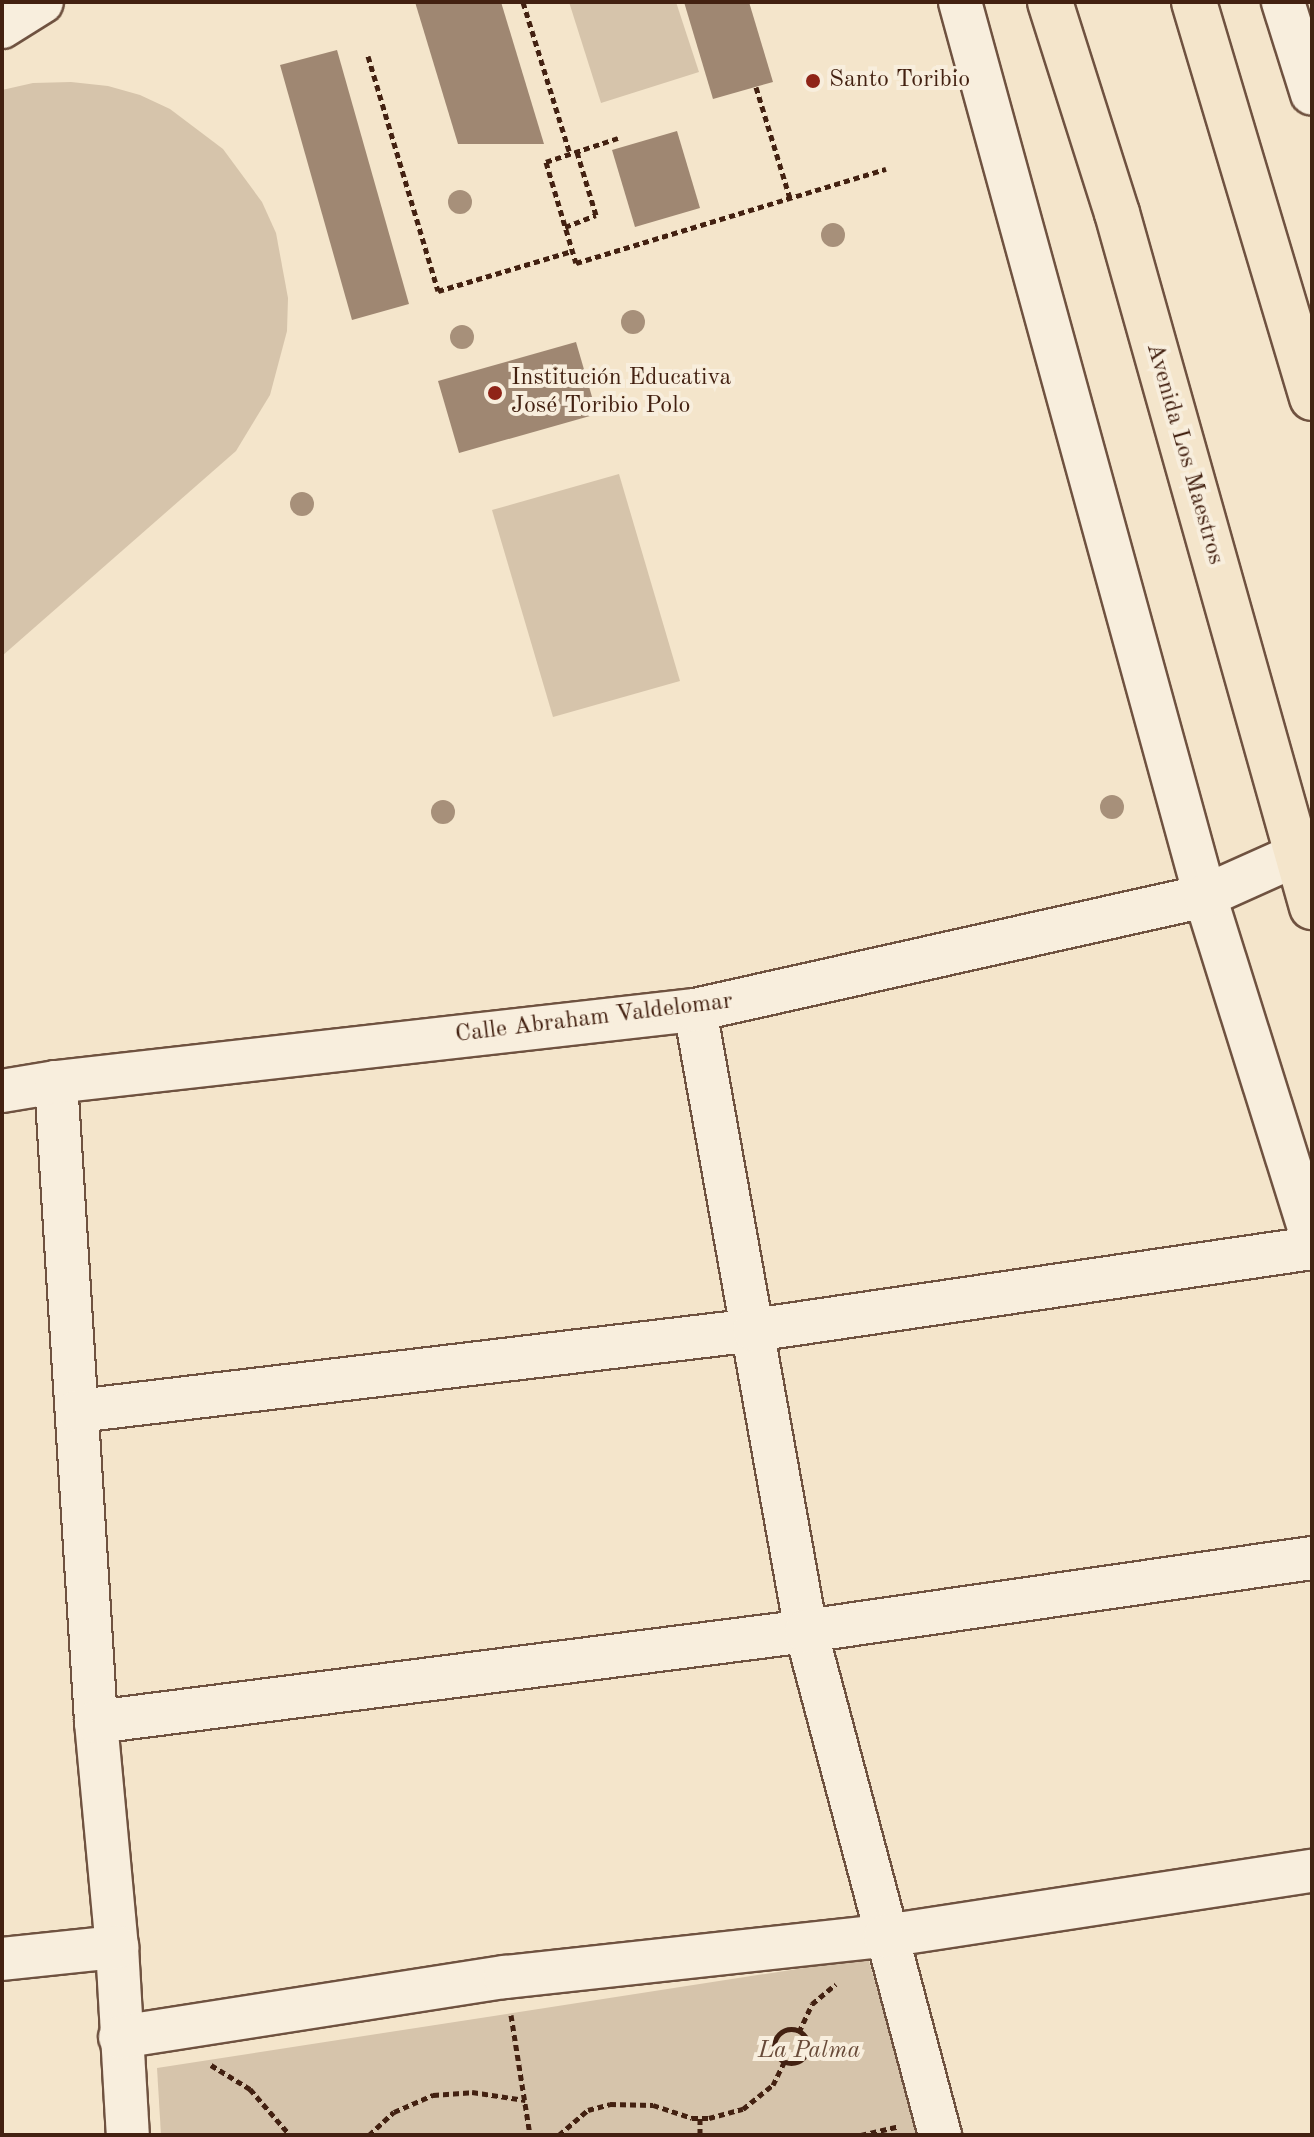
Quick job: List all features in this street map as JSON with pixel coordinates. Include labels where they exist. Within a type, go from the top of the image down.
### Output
[{"type":"highway","name":"Avenida Los Maestros","points":[[1050,2],[1117,213],[1305,851],[1312,907]]},
{"type":"highway","points":[[1194,2],[1312,398]]},
{"type":"street","points":[[2,27],[42,2]]},
{"type":"street","points":[[960,2],[1205,896],[1312,1237]]},
{"type":"street","points":[[1283,2],[1312,94]]},
{"type":"street","name":"Calle Abraham Valdelomar","points":[[2,1091],[56,1082],[695,1010],[1205,896],[1305,851]]},
{"type":"street","points":[[695,1010],[806,1631],[885,1936],[921,2130]]},
{"type":"street","points":[[56,1082],[96,1722],[117,1947],[128,2135]]},
{"type":"street","points":[[78,1411],[754,1330],[1312,1248]]},
{"type":"street","points":[[96,1722],[806,1631],[1312,1558]]},
{"type":"street","points":[[120,2037],[505,1977],[885,1936],[1312,1871]]},
{"type":"street","points":[[2,1959],[117,1947]]},
{"type":"path","points":[[523,2],[596,215],[565,227]]},
{"type":"path","points":[[368,56],[438,291],[572,251]]},
{"type":"path","points":[[756,87],[790,198]]},
{"type":"path","points":[[618,138],[546,162],[576,263],[886,169]]},
{"type":"path","points":[[799,2032],[812,2004],[838,1982]]},
{"type":"path","points":[[511,2014],[530,2135]]},
{"type":"path","points":[[786,2031],[799,2032],[807,2042],[806,2054],[798,2062],[784,2062],[775,2052],[778,2036],[786,2031]]},
{"type":"path","points":[[204,2061],[250,2089],[290,2135]]},
{"type":"path","points":[[559,2135],[588,2110],[610,2104],[653,2105],[700,2118],[743,2109],[760,2098],[780,2074],[784,2062]]},
{"type":"path","points":[[369,2135],[394,2112],[433,2095],[472,2092],[525,2100]]},
{"type":"path","points":[[700,2118],[700,2135]]},
{"type":"path","points":[[861,2135],[921,2130]]},
{"type":"green space","points":[[569,2],[676,2],[699,72],[601,103]]},
{"type":"green space","points":[[71,82],[108,86],[140,95],[170,109],[223,149],[262,202],[276,233],[288,298],[287,331],[270,395],[236,451],[2,656],[2,90],[33,83]]},
{"type":"green space","points":[[619,474],[680,681],[553,717],[492,510]]},
{"type":"green space","name":"La Palma","points":[[868,1958],[920,2135],[161,2135],[157,2068]]},
{"type":"building","points":[[415,2],[501,2],[544,144],[458,144]]},
{"type":"building","points":[[684,2],[749,2],[773,82],[713,99]]},
{"type":"building","points":[[337,50],[409,304],[352,320],[280,65]]},
{"type":"building","points":[[677,131],[700,208],[635,227],[612,150]]},
{"type":"building","points":[[576,342],[597,414],[459,453],[438,381]]},
{"type":"place","name":"Santo Toribio","points":[[813,81]]},
{"type":"place","name":"Institución Educativa José Toribio Polo","points":[[495,393]]}]
